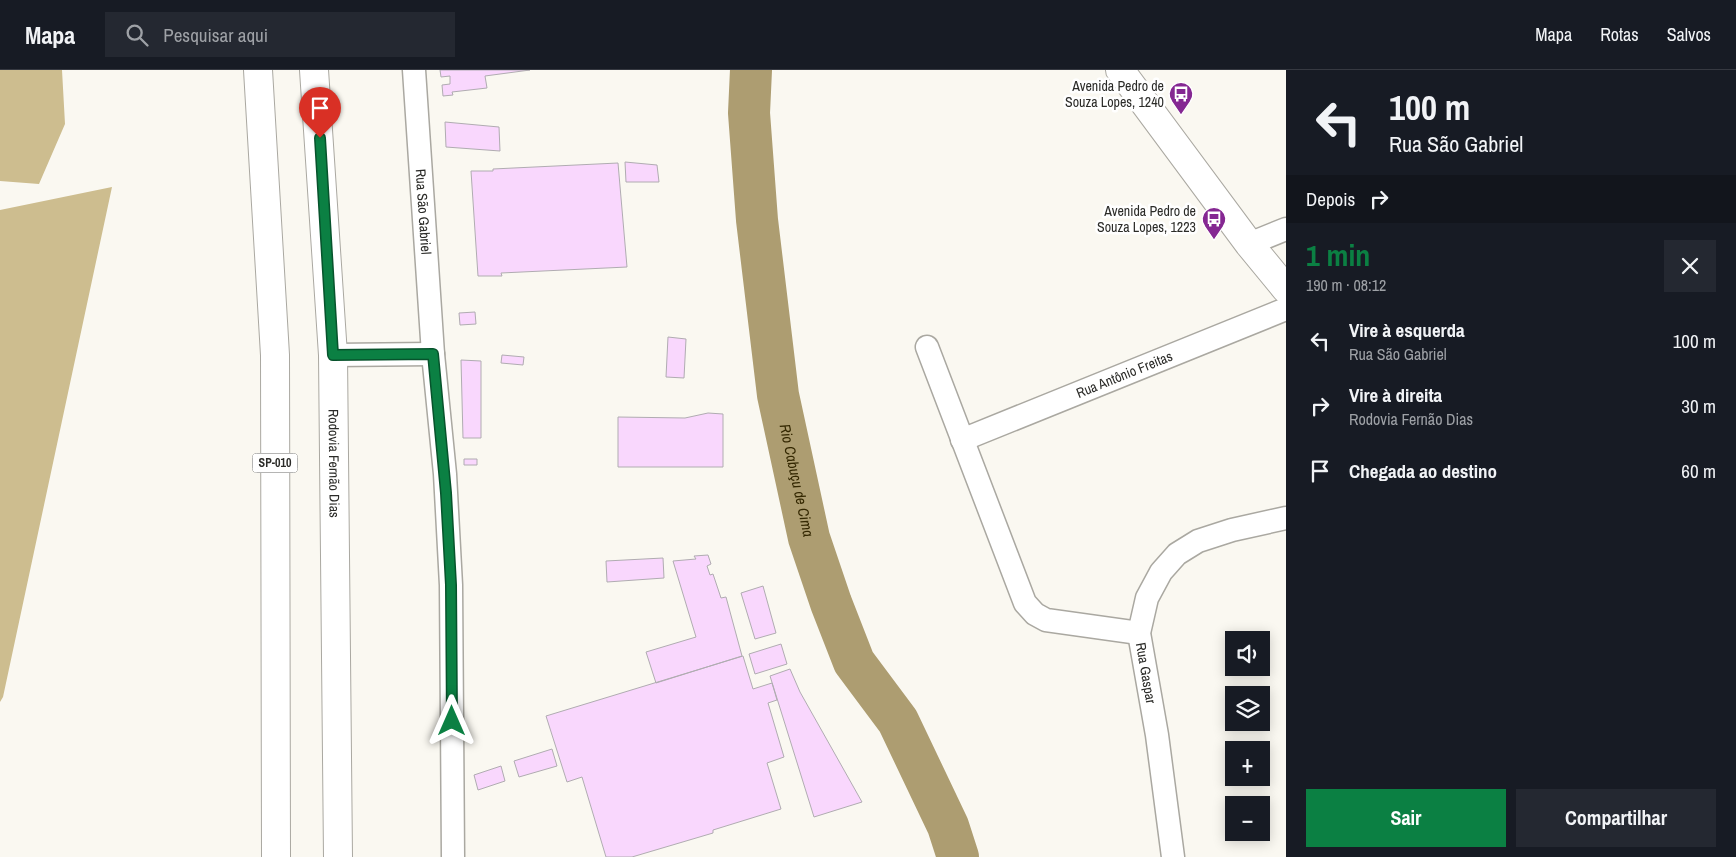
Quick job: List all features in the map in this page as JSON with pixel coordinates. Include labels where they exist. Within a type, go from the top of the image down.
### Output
[{"type":"main road","name":"SP-010","points":[[258,70],[275,355],[276,857]]},
{"type":"main road","name":"Rodovia Fernão Dias","points":[[314,70],[333,355],[338,857]]},
{"type":"main road","points":[[1120,70],[1249,244],[1286,289]]},
{"type":"street","name":"Rua São Gabriel","points":[[414,70],[433,354],[445,474],[450,576],[453,857]]},
{"type":"street","points":[[1249,244],[1286,228]]},
{"type":"street","name":"Rua Antônio Freitas","points":[[962,440],[1286,309]]},
{"type":"street","points":[[927,347],[1025,603],[1035,614],[1046,620],[1139,633]]},
{"type":"street","points":[[333,355],[433,354]]},
{"type":"street","name":"Rua Gaspar","points":[[1173,857],[1157,736],[1139,633],[1147,598],[1161,572],[1177,554],[1198,541],[1232,530],[1286,518]]},
{"type":"shaded area","points":[[0,70],[62,70],[65,124],[39,184],[0,181]]},
{"type":"shaded area","points":[[112,187],[3,697],[0,702],[0,210]]},
{"type":"building","points":[[440,70],[530,70],[485,76],[487,88],[452,92],[453,95],[443,96],[442,85],[450,84],[450,76],[441,77]]},
{"type":"building","points":[[445,122],[499,127],[500,151],[446,147]]},
{"type":"building","points":[[625,162],[657,165],[659,182],[626,182]]},
{"type":"building","points":[[618,163],[627,267],[501,273],[502,276],[478,276],[471,171]]},
{"type":"building","points":[[475,312],[476,324],[460,325],[459,313]]},
{"type":"building","points":[[668,337],[686,339],[684,378],[666,377]]},
{"type":"building","points":[[502,355],[524,357],[523,365],[501,363]]},
{"type":"building","points":[[461,360],[481,361],[481,438],[463,438]]},
{"type":"building","points":[[708,413],[723,414],[723,467],[618,467],[618,417],[685,418]]},
{"type":"building","points":[[464,459],[477,459],[477,465],[464,465]]},
{"type":"building","points":[[708,555],[711,564],[707,566],[710,575],[713,574],[721,598],[726,597],[742,656],[656,683],[646,652],[696,637],[673,561],[696,559],[694,556]]},
{"type":"building","points":[[663,558],[664,578],[607,582],[606,561]]},
{"type":"building","points":[[763,586],[776,633],[755,639],[741,593]]},
{"type":"building","points":[[781,644],[787,664],[755,674],[749,654]]},
{"type":"building","points":[[743,656],[753,689],[772,683],[777,700],[768,703],[784,757],[767,763],[781,809],[713,830],[713,833],[632,857],[606,857],[582,777],[567,782],[546,716]]},
{"type":"building","points":[[790,669],[800,692],[862,802],[814,817],[770,676]]},
{"type":"building","points":[[552,749],[557,766],[519,777],[514,761]]},
{"type":"building","points":[[501,766],[505,781],[478,790],[474,775]]},
{"type":"waterway","name":"Rio Cabuçu de Cima","points":[[751,70],[749,113],[757,220],[778,395],[809,538],[854,662],[898,721],[948,826],[958,857]]},
{"type":"place","name":"Avenida Pedro de Souza Lopes, 1240","points":[[1181,115]]},
{"type":"place","name":"Avenida Pedro de Souza Lopes, 1223","points":[[1214,240]]},
{"type":"route","points":[[320,138],[333,355],[433,354],[445,474],[451,585],[452,721]]}]
